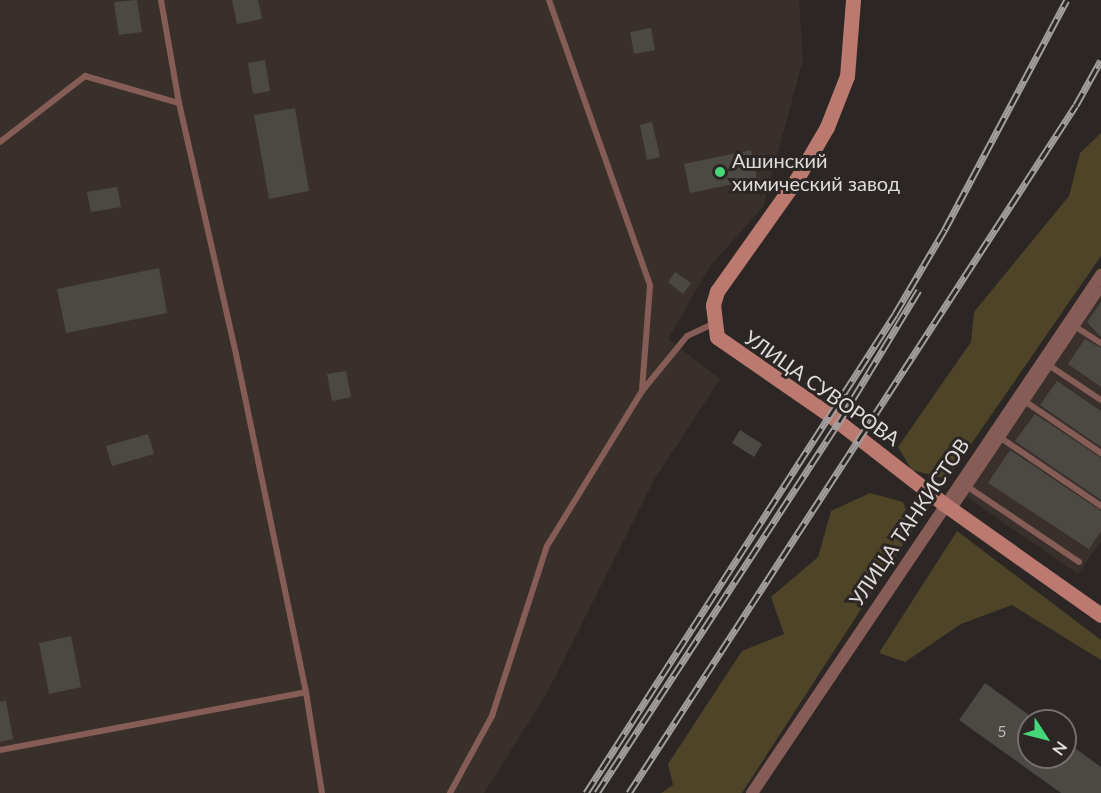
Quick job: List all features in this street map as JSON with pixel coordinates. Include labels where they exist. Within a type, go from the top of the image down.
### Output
[{"type":"street","points":[[713,324],[717,291],[796,180],[827,127],[847,76],[853,0]]},
{"type":"street","name":"УЛИЦА ТАНКИСТОВ","points":[[752,793],[948,507],[1101,275]]},
{"type":"street","name":"УЛИЦА СУВОРОВА","points":[[713,324],[717,337],[728,347],[831,416],[948,507],[1100,611]]},
{"type":"lane","points":[[161,0],[179,102],[236,354],[306,692],[322,793]]},
{"type":"lane","points":[[549,0],[650,286],[642,391]]},
{"type":"lane","points":[[0,142],[85,76],[179,102]]},
{"type":"lane","points":[[948,507],[968,487],[1101,290]]},
{"type":"lane","points":[[450,793],[492,716],[547,546],[642,391],[687,336],[713,324]]},
{"type":"lane","points":[[1076,327],[1101,343]]},
{"type":"lane","points":[[1050,366],[1101,400]]},
{"type":"lane","points":[[1026,402],[1101,453]]},
{"type":"lane","points":[[1001,438],[1101,506]]},
{"type":"lane","points":[[968,487],[1079,562]]},
{"type":"lane","points":[[0,750],[306,692]]},
{"type":"shaded area","points":[[0,0],[799,0],[803,60],[763,207],[710,266],[668,339],[720,379],[654,480],[546,695],[484,793],[0,793]]},
{"type":"shaded area","points":[[1101,133],[1101,256],[947,479],[912,470],[898,447],[971,342],[974,312],[1069,196],[1080,153]]},
{"type":"shaded area","points":[[1101,285],[1101,541],[1078,574],[958,491]]},
{"type":"shaded area","points":[[870,493],[903,502],[913,529],[742,793],[661,793],[673,785],[668,764],[742,651],[784,634],[771,597],[818,557],[831,511]]},
{"type":"shaded area","points":[[957,531],[1101,640],[1101,660],[1012,605],[961,624],[905,662],[879,653]]},
{"type":"building","points":[[137,0],[142,32],[119,35],[114,2]]},
{"type":"building","points":[[232,0],[258,0],[262,19],[237,24]]},
{"type":"building","points":[[651,28],[655,50],[634,54],[630,32]]},
{"type":"building","points":[[265,60],[270,91],[253,94],[248,63]]},
{"type":"building","points":[[295,108],[309,191],[269,199],[254,115]]},
{"type":"building","points":[[652,122],[660,157],[647,160],[640,125]]},
{"type":"building","name":"Ашинский химический завод","points":[[751,150],[757,179],[690,193],[684,164]]},
{"type":"building","points":[[117,187],[121,207],[91,212],[87,192]]},
{"type":"building","points":[[159,268],[167,313],[66,333],[57,289]]},
{"type":"building","points":[[675,272],[691,283],[683,294],[668,282]]},
{"type":"building","points":[[1101,302],[1101,337],[1087,322]]},
{"type":"building","points":[[1085,339],[1101,348],[1101,387],[1068,364]]},
{"type":"building","points":[[346,371],[351,397],[332,401],[327,374]]},
{"type":"building","points":[[1057,381],[1101,411],[1101,447],[1040,405]]},
{"type":"building","points":[[1035,414],[1101,458],[1101,500],[1015,441]]},
{"type":"building","points":[[740,430],[762,444],[754,457],[732,443]]},
{"type":"building","points":[[148,434],[154,454],[112,466],[106,446]]},
{"type":"building","points":[[1010,450],[1101,511],[1101,531],[1089,549],[988,483]]},
{"type":"building","points":[[71,636],[81,687],[49,694],[39,643]]},
{"type":"building","points":[[985,683],[1021,709],[1017,709],[1017,762],[959,720]]},
{"type":"building","points":[[6,701],[13,739],[0,742],[0,702]]},
{"type":"building","points":[[1077,750],[1101,767],[1101,793],[1061,793],[1027,769],[1077,769]]},
{"type":"railway","points":[[586,793],[895,314],[945,229],[1067,0]]},
{"type":"railway","points":[[629,793],[1076,105],[1101,60]]},
{"type":"railway","points":[[597,793],[839,422],[919,290]]},
{"type":"place","name":"Ашинский химический завод","points":[[720,172]]}]
